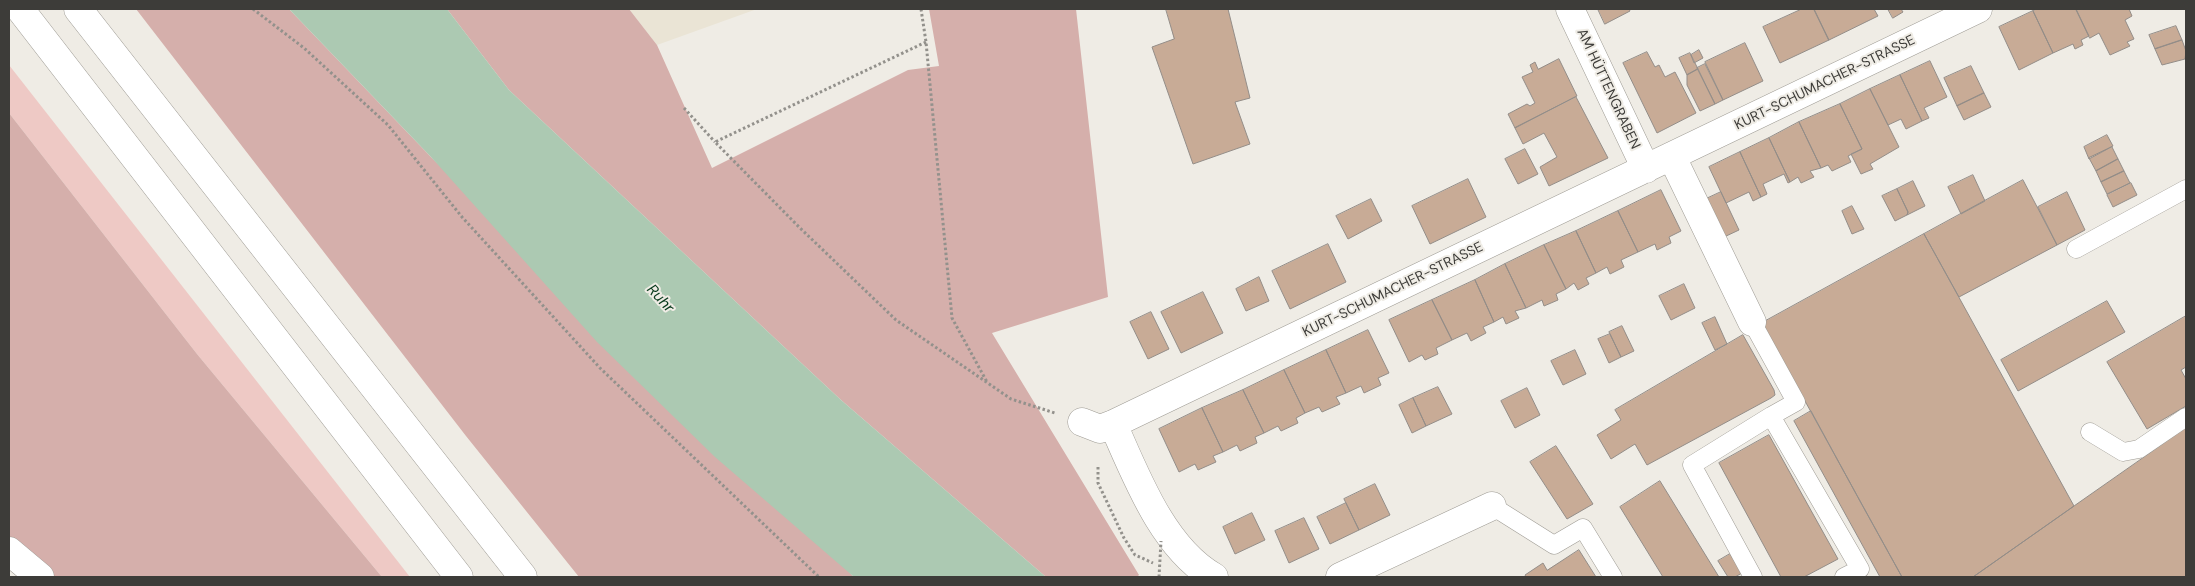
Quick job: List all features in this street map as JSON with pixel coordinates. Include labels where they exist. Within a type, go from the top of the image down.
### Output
[{"type":"main road","points":[[20,9],[459,577]]},
{"type":"main road","points":[[78,9],[523,577]]},
{"type":"main road","name":"AM HÜTTENGRABEN","points":[[1570,9],[1646,169]]},
{"type":"main road","name":"KURT-SCHUMACHER-STRASSE","points":[[1082,422],[1100,429],[1114,424],[1978,9]]},
{"type":"main road","points":[[1672,157],[1752,322]]},
{"type":"main road","points":[[1114,424],[1141,488],[1181,552],[1202,570],[1214,577]]},
{"type":"main road","points":[[1340,577],[1492,506]]},
{"type":"main road","points":[[9,550],[40,577]]},
{"type":"lane","points":[[2076,249],[2186,189]]},
{"type":"lane","points":[[1752,322],[1796,402],[1692,465],[1753,577]]},
{"type":"lane","points":[[1771,416],[1860,569],[1844,577]]},
{"type":"lane","points":[[2090,432],[2123,452],[2139,449],[2186,417]]},
{"type":"lane","points":[[1492,506],[1554,545],[1583,528],[1614,577]]},
{"type":"path","points":[[253,9],[304,48],[388,125],[462,217],[600,368],[819,577]]},
{"type":"path","points":[[921,9],[926,42],[952,318],[987,382]]},
{"type":"path","points":[[715,142],[926,42]]},
{"type":"path","points":[[684,108],[799,227],[896,320],[1011,399],[1082,422]]},
{"type":"path","points":[[1159,577],[1161,541]]},
{"type":"shaded area","points":[[136,9],[289,9],[431,157],[854,577],[579,577],[466,436]]},
{"type":"shaded area","points":[[447,9],[629,9],[657,45],[712,168],[908,70],[939,66],[929,9],[1076,9],[1108,297],[992,333],[1139,575],[1137,577],[1046,577],[841,400],[509,90]]},
{"type":"shaded area","points":[[629,9],[757,9],[657,45]]},
{"type":"shaded area","points":[[9,65],[410,577],[382,577],[197,354],[9,113]]},
{"type":"shaded area","points":[[9,113],[197,354],[382,577],[49,577],[9,542]]},
{"type":"water","name":"Ruhr","points":[[289,9],[447,9],[509,90],[841,400],[1046,577],[854,577],[715,457],[597,342],[431,157]]},
{"type":"building","points":[[1166,9],[1228,9],[1250,98],[1235,102],[1250,144],[1193,164],[1152,47],[1174,39]]},
{"type":"building","points":[[1598,9],[1629,9],[1630,11],[1605,24]]},
{"type":"building","points":[[1802,9],[1814,9],[1829,40],[1780,63],[1763,27]]},
{"type":"building","points":[[1814,9],[1874,9],[1878,16],[1829,40]]},
{"type":"building","points":[[1888,9],[1901,9],[1903,12],[1893,18]]},
{"type":"building","points":[[2037,9],[2076,9],[2089,36],[2081,40],[2083,45],[2075,49],[2073,44],[2053,53],[2033,11]]},
{"type":"building","points":[[2076,9],[2129,9],[2132,16],[2125,20],[2134,39],[2127,42],[2130,46],[2110,55],[2099,33],[2090,38]]},
{"type":"building","points":[[2033,11],[2053,53],[2019,70],[1999,27]]},
{"type":"building","points":[[2176,26],[2182,40],[2155,49],[2149,35]]},
{"type":"building","points":[[2182,40],[2186,51],[2185,59],[2162,65],[2155,49]]},
{"type":"building","points":[[1745,43],[1763,81],[1723,100],[1705,62]]},
{"type":"building","points":[[1699,50],[1703,58],[1694,63],[1691,55]]},
{"type":"building","points":[[1647,52],[1655,67],[1659,65],[1665,77],[1675,72],[1696,113],[1657,133],[1623,63]]},
{"type":"building","points":[[1690,53],[1698,69],[1687,75],[1679,58]]},
{"type":"building","points":[[1559,59],[1577,96],[1515,128],[1508,114],[1527,104],[1530,106],[1535,103],[1522,77],[1533,72],[1530,65],[1535,62],[1538,69]]},
{"type":"building","points":[[1930,61],[1947,97],[1924,108],[1929,118],[1922,121],[1900,75]]},
{"type":"building","points":[[1705,64],[1723,100],[1715,104],[1697,68]]},
{"type":"building","points":[[1971,66],[1984,93],[1957,106],[1944,78]]},
{"type":"building","points":[[1698,69],[1715,104],[1700,111],[1687,85],[1687,75]]},
{"type":"building","points":[[1900,75],[1922,121],[1906,129],[1901,119],[1888,125],[1870,89]]},
{"type":"building","points":[[1870,89],[1899,147],[1870,164],[1873,169],[1861,174],[1851,154],[1862,149],[1840,104]]},
{"type":"building","points":[[1984,93],[1991,107],[1964,120],[1957,106]]},
{"type":"building","points":[[1576,97],[1608,158],[1549,186],[1540,167],[1557,157],[1544,133],[1523,144],[1515,128]]},
{"type":"building","points":[[1840,104],[1862,149],[1848,156],[1851,162],[1832,171],[1828,165],[1821,168],[1799,122]]},
{"type":"building","points":[[1799,122],[1821,168],[1810,171],[1814,177],[1801,183],[1798,177],[1790,182],[1769,138]]},
{"type":"building","points":[[2107,135],[2113,146],[2089,159],[2084,147]]},
{"type":"building","points":[[1769,138],[1790,182],[1788,183],[1784,174],[1763,184],[1767,194],[1761,197],[1740,152]]},
{"type":"building","points":[[2112,147],[2118,159],[2096,171],[2089,158]]},
{"type":"building","points":[[1525,149],[1538,174],[1518,184],[1505,159]]},
{"type":"building","points":[[1740,152],[1761,197],[1753,201],[1749,192],[1726,203],[1709,167]]},
{"type":"building","points":[[2118,159],[2124,171],[2101,182],[2096,171]]},
{"type":"building","points":[[2124,171],[2130,183],[2107,194],[2101,182]]},
{"type":"building","points":[[1973,175],[1985,201],[1961,214],[1948,187]]},
{"type":"building","points":[[1468,179],[1486,217],[1430,244],[1412,206]]},
{"type":"building","points":[[2023,180],[2057,245],[1959,297],[1924,234]]},
{"type":"building","points":[[1913,181],[1925,206],[1907,215],[1908,212],[1897,189]]},
{"type":"building","points":[[2131,183],[2137,195],[2113,207],[2107,195]]},
{"type":"building","points":[[1897,189],[1908,212],[1907,215],[1895,221],[1882,196]]},
{"type":"building","points":[[1661,190],[1681,231],[1669,237],[1671,243],[1657,250],[1655,244],[1638,252],[1618,211]]},
{"type":"building","points":[[1721,192],[1739,230],[1724,237],[1706,199]]},
{"type":"building","points":[[2067,192],[2085,230],[2057,245],[2038,207]]},
{"type":"building","points":[[1371,199],[1382,221],[1348,239],[1336,216]]},
{"type":"building","points":[[1852,206],[1864,229],[1852,234],[1842,211]]},
{"type":"building","points":[[1618,211],[1638,252],[1621,260],[1624,267],[1610,274],[1607,267],[1596,273],[1576,231]]},
{"type":"building","points":[[1576,231],[1596,273],[1586,278],[1589,284],[1578,290],[1574,283],[1566,289],[1544,245]]},
{"type":"building","points":[[1924,234],[2074,506],[1973,577],[1902,577],[1762,323]]},
{"type":"building","points":[[1328,244],[1346,282],[1290,309],[1272,271]]},
{"type":"building","points":[[1544,245],[1566,289],[1556,294],[1558,300],[1544,306],[1542,300],[1526,308],[1505,264]]},
{"type":"building","points":[[1505,264],[1526,308],[1515,311],[1519,318],[1506,324],[1503,317],[1494,322],[1475,280]]},
{"type":"building","points":[[1259,277],[1269,301],[1246,311],[1236,289]]},
{"type":"building","points":[[1475,280],[1494,322],[1483,327],[1486,333],[1471,341],[1467,333],[1452,340],[1432,300]]},
{"type":"building","points":[[1684,284],[1695,308],[1671,320],[1659,296]]},
{"type":"building","points":[[1203,292],[1223,333],[1181,353],[1161,312]]},
{"type":"building","points":[[1432,300],[1452,340],[1436,348],[1438,354],[1425,360],[1422,355],[1409,362],[1389,320]]},
{"type":"building","points":[[2107,301],[2125,332],[2018,391],[2001,360]]},
{"type":"building","points":[[1151,312],[1169,349],[1148,359],[1130,322]]},
{"type":"building","points":[[2186,316],[2186,367],[2181,370],[2186,379],[2186,406],[2147,429],[2107,362]]},
{"type":"building","points":[[1715,317],[1727,344],[1715,350],[1702,323]]},
{"type":"building","points":[[1622,326],[1634,351],[1621,357],[1609,332]]},
{"type":"building","points":[[1368,330],[1389,373],[1378,378],[1381,385],[1364,393],[1361,386],[1346,393],[1326,350]]},
{"type":"building","points":[[1610,334],[1621,357],[1609,363],[1598,339]]},
{"type":"building","points":[[1743,335],[1775,395],[1647,465],[1635,444],[1611,459],[1597,435],[1621,420],[1615,410]]},
{"type":"building","points":[[1326,350],[1346,393],[1336,397],[1340,404],[1322,412],[1319,407],[1305,413],[1284,370]]},
{"type":"building","points":[[1575,350],[1586,374],[1563,385],[1551,361]]},
{"type":"building","points":[[1284,370],[1305,413],[1296,418],[1298,423],[1281,431],[1278,426],[1264,433],[1243,390]]},
{"type":"building","points":[[1438,387],[1452,414],[1426,426],[1413,398]]},
{"type":"building","points":[[1527,388],[1540,415],[1515,428],[1501,401]]},
{"type":"building","points":[[1243,390],[1264,433],[1255,437],[1257,443],[1240,451],[1237,445],[1223,452],[1202,408]]},
{"type":"building","points":[[1413,398],[1426,426],[1412,433],[1399,405]]},
{"type":"building","points":[[1202,408],[1223,452],[1213,456],[1216,462],[1198,470],[1195,464],[1179,472],[1159,429]]},
{"type":"building","points":[[1811,411],[1902,577],[1880,577],[1794,421]]},
{"type":"building","points":[[2186,428],[2186,577],[1973,577],[2074,506]]},
{"type":"building","points":[[1769,435],[1838,559],[1804,577],[1781,577],[1719,463]]},
{"type":"building","points":[[1556,446],[1593,504],[1567,519],[1530,462]]},
{"type":"building","points":[[1660,481],[1719,577],[1663,577],[1620,507]]},
{"type":"building","points":[[1375,484],[1390,515],[1359,530],[1344,499]]},
{"type":"building","points":[[1346,503],[1359,530],[1330,544],[1317,517]]},
{"type":"building","points":[[1252,513],[1265,540],[1235,554],[1223,527]]},
{"type":"building","points":[[1304,518],[1319,549],[1289,563],[1275,531]]},
{"type":"building","points":[[1579,550],[1596,577],[1526,577],[1525,575],[1543,563],[1547,570]]},
{"type":"building","points":[[1730,554],[1742,573],[1735,577],[1728,577],[1718,561]]}]
